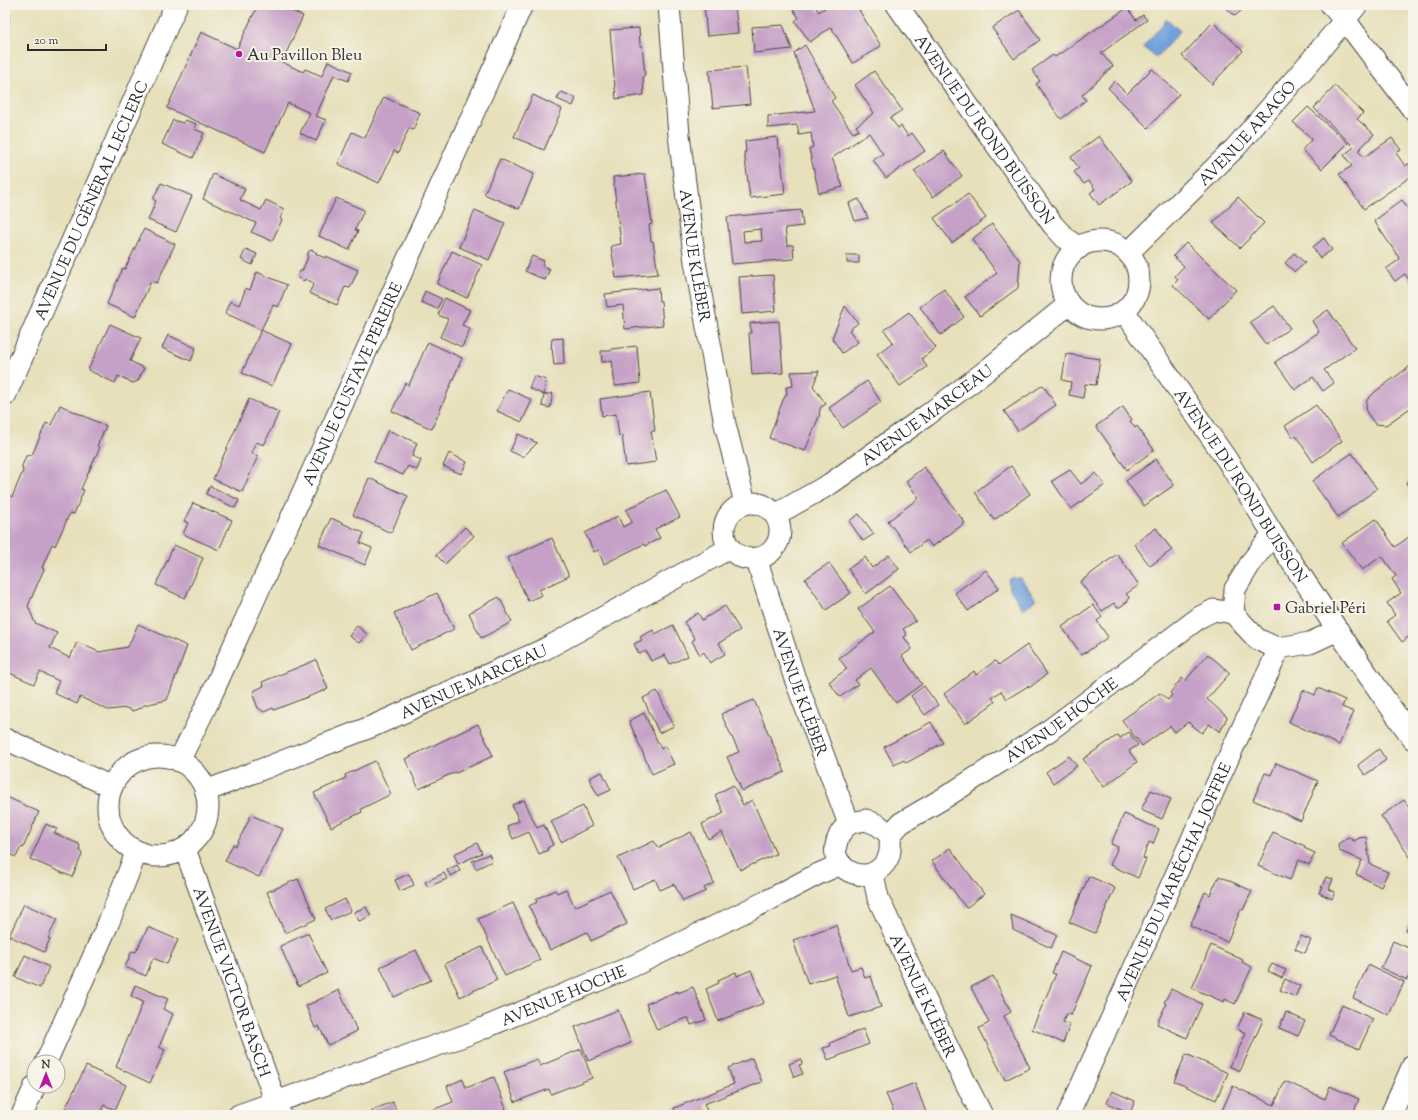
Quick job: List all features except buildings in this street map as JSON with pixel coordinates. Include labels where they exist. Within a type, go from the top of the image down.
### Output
[{"type":"street","name":"AVENUE DU GÉNÉRAL LECLERC","points":[[5,395],[176,5]]},
{"type":"street","name":"AVENUE GUSTAVE PEREIRE","points":[[179,761],[217,682],[522,5]]},
{"type":"street","name":"AVENUE KLÉBER","points":[[669,5],[679,135],[695,262],[725,424],[745,503]]},
{"type":"street","name":"AVENUE DU ROND BUISSON","points":[[897,5],[1053,225],[1066,239],[1078,248]]},
{"type":"street","points":[[1344,10],[1413,110]]},
{"type":"street","name":"AVENUE ARAGO","points":[[1128,253],[1235,148],[1309,64],[1344,10]]},
{"type":"street","points":[[1104,242],[1117,246],[1128,253],[1135,264],[1138,277],[1138,290],[1132,302],[1124,311],[1113,317],[1101,319],[1089,318],[1078,313],[1069,304],[1063,293],[1061,281],[1063,268],[1069,256],[1078,248],[1091,243],[1104,242]]},
{"type":"street","name":"AVENUE MARCEAU","points":[[776,515],[830,484],[926,416],[982,374],[1069,304]]},
{"type":"street","name":"AVENUE DU ROND BUISSON","points":[[1124,311],[1227,460],[1273,534],[1413,739]]},
{"type":"street","points":[[745,503],[756,503],[767,507],[776,515],[780,525],[780,537],[775,547],[767,554],[756,558],[742,556],[735,553],[730,548],[725,538],[724,527],[728,516],[735,508],[745,503]]},
{"type":"street","points":[[1273,534],[1252,561],[1235,589],[1233,613],[1257,639],[1277,648],[1310,643],[1338,630]]},
{"type":"street","name":"AVENUE MARCEAU","points":[[206,790],[374,726],[545,649],[730,548]]},
{"type":"street","name":"AVENUE KLÉBER","points":[[756,558],[794,676],[849,824]]},
{"type":"street","name":"AVENUE HOCHE","points":[[890,835],[901,823],[944,798],[1047,732],[1200,616],[1214,610],[1233,613]]},
{"type":"street","name":"AVENUE DU MARÉCHAL JOFFRE","points":[[1068,1115],[1234,745],[1274,660],[1277,648]]},
{"type":"street","points":[[5,739],[112,787]]},
{"type":"street","points":[[153,756],[166,757],[179,761],[191,768],[200,778],[206,790],[209,807],[206,823],[198,838],[185,849],[174,854],[161,856],[149,855],[137,851],[126,844],[118,835],[112,824],[109,812],[109,799],[112,787],[119,775],[129,766],[140,760],[153,756]]},
{"type":"street","points":[[866,820],[878,825],[890,835],[890,854],[885,864],[873,874],[860,876],[850,872],[841,864],[836,855],[836,842],[841,832],[849,824],[866,820]]},
{"type":"street","name":"AVENUE VICTOR BASCH","points":[[185,849],[278,1108]]},
{"type":"street","points":[[50,1054],[108,924],[137,851]]},
{"type":"street","name":"AVENUE HOCHE","points":[[239,1115],[278,1108],[469,1034],[626,969],[841,864]]},
{"type":"street","name":"AVENUE KLÉBER","points":[[873,874],[878,898],[950,1052],[982,1115]]},
{"type":"street","points":[[1391,1115],[1413,1065]]},
{"type":"street","points":[[22,1115],[31,1094]]},
{"type":"water","points":[[1167,19],[1180,31],[1156,58],[1143,47]]},
{"type":"water","points":[[1013,577],[1017,579],[1020,577],[1036,600],[1023,609],[1008,586],[1010,585],[1008,583],[1009,580]]},
{"type":"place","name":"Au Pavillon Bleu","points":[[239,54]]},
{"type":"place","name":"Gabriel Péri","points":[[1277,607]]}]
